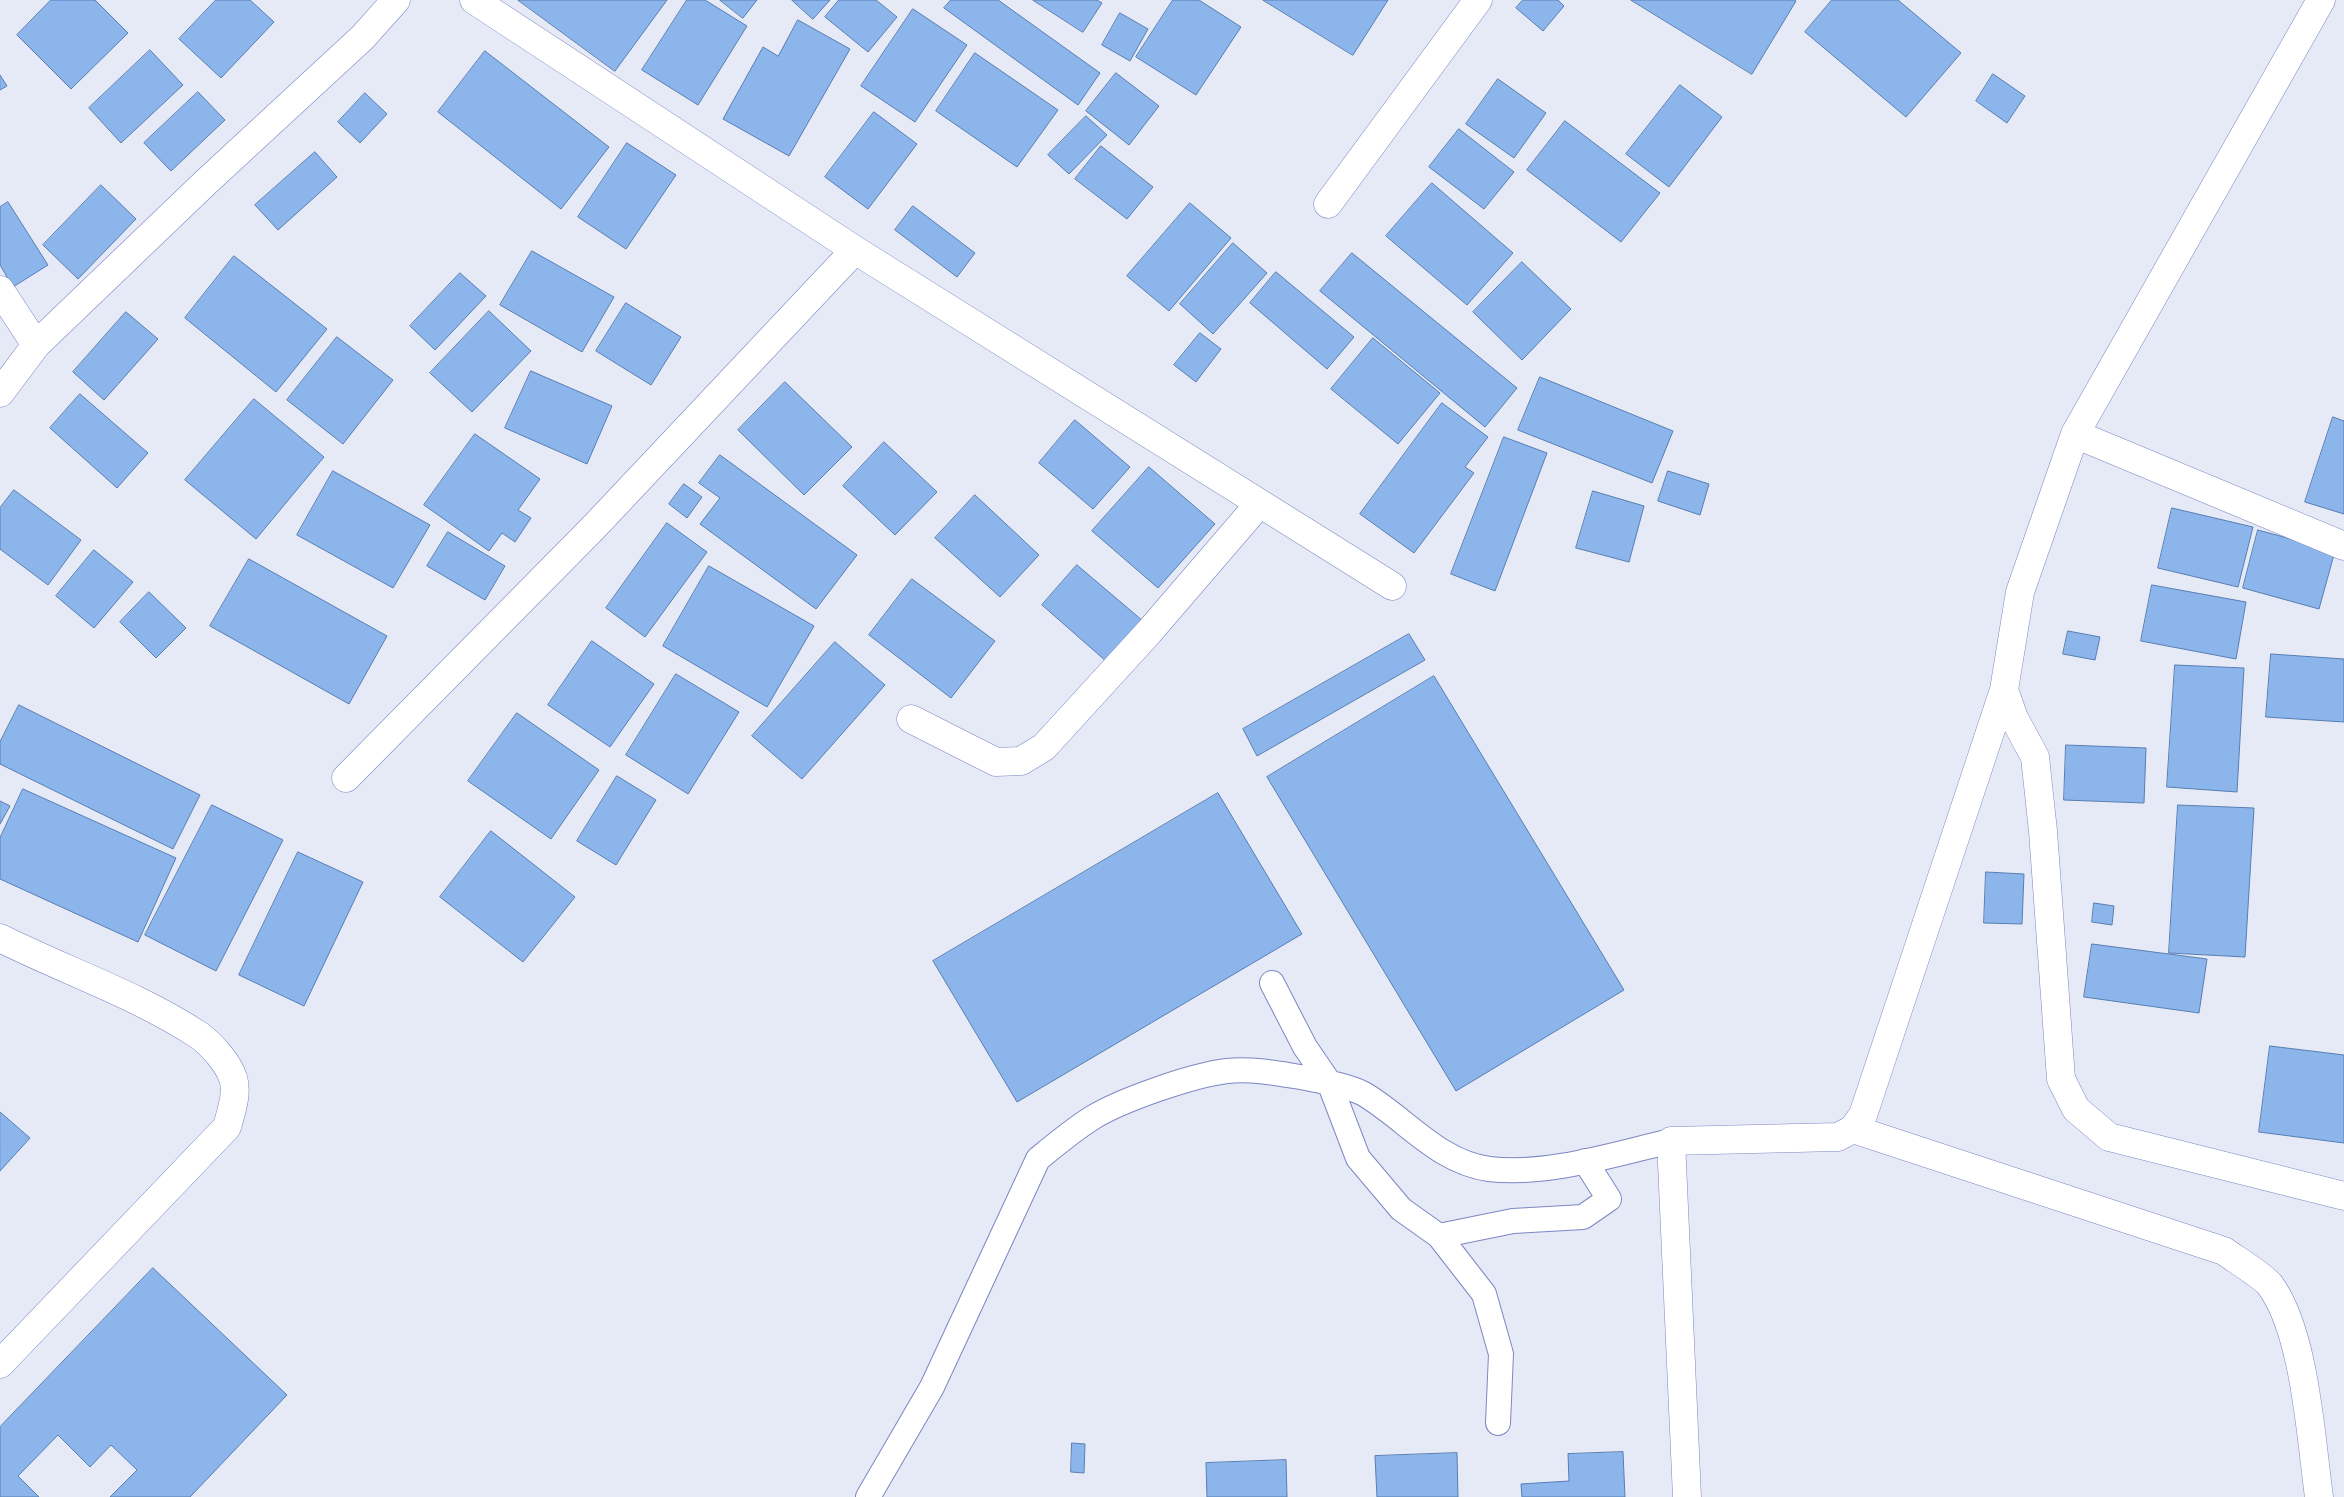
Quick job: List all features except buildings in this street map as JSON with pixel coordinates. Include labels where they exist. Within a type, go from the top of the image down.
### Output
[{"type":"street","points":[[0,393],[36,344],[363,37],[396,0]]},
{"type":"street","points":[[474,0],[855,250],[1392,586]]},
{"type":"street","points":[[1328,204],[1478,0]]},
{"type":"street","points":[[1687,1497],[1671,1141],[1838,1136],[1853,1129],[1863,1115],[2004,690],[2020,592],[2075,434],[2321,0]]},
{"type":"street","points":[[346,778],[594,527],[855,250]]},
{"type":"street","points":[[0,290],[36,344]]},
{"type":"street","points":[[2075,434],[2344,546]]},
{"type":"street","points":[[912,719],[996,762],[1021,761],[1044,748],[1149,632],[1259,504]]},
{"type":"street","points":[[2004,690],[2014,718],[2035,756],[2043,831],[2061,1079],[2076,1109],[2109,1137],[2344,1196]]},
{"type":"street","points":[[0,938],[141,1003],[201,1037],[219,1055],[233,1078],[234,1101],[228,1126],[0,1364]]},
{"type":"street","points":[[1853,1129],[2224,1251],[2270,1284],[2291,1326],[2304,1387],[2319,1497]]},
{"type":"lane","points":[[1272,983],[1305,1047],[1329,1082],[1358,1158],[1401,1209],[1438,1236],[1484,1294],[1501,1354],[1498,1423]]},
{"type":"lane","points":[[868,1497],[932,1387],[1038,1159],[1094,1117],[1179,1083],[1227,1071],[1262,1072],[1329,1082],[1362,1094],[1420,1138],[1466,1163],[1488,1169],[1514,1170],[1585,1161],[1671,1141]]},
{"type":"lane","points":[[1438,1236],[1513,1221],[1583,1217],[1609,1200],[1585,1161]]}]
